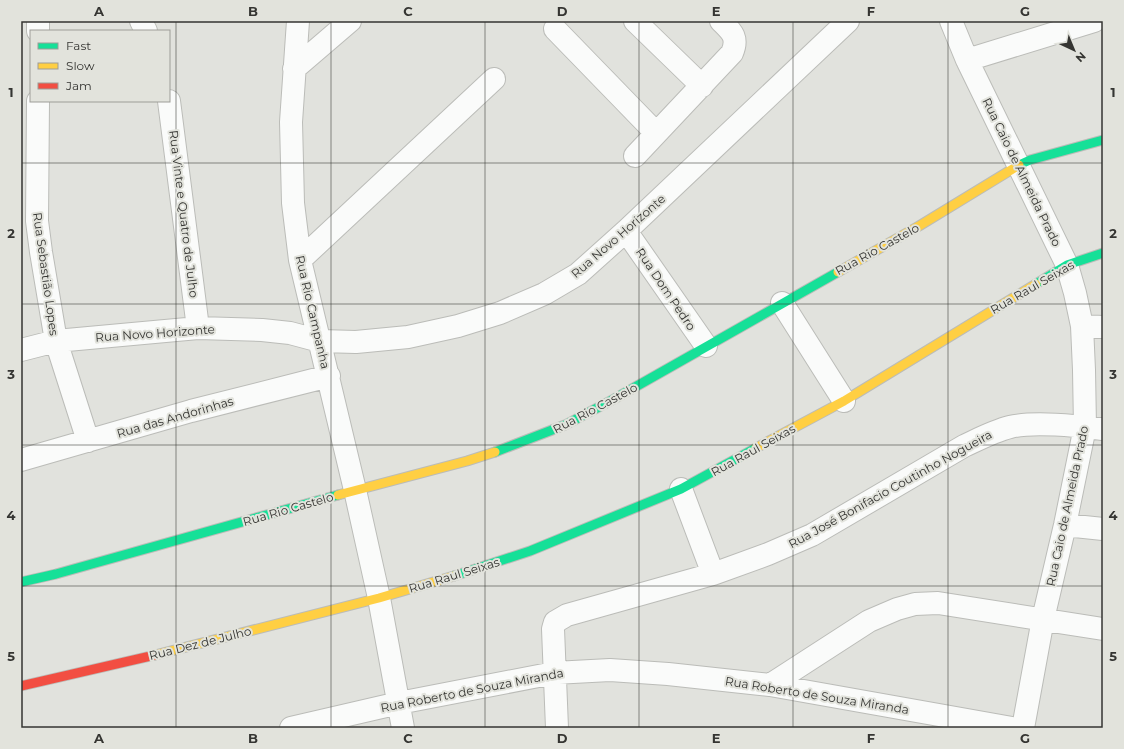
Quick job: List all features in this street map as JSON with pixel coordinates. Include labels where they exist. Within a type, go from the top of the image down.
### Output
[{"type":"street","points":[[141,21],[146,30]]},
{"type":"street","name":"Rua Rio Campanha","points":[[298,21],[290,122],[293,203],[300,260],[329,376],[379,598],[403,728]]},
{"type":"street","points":[[294,69],[350,21]]},
{"type":"street","points":[[635,21],[702,86]]},
{"type":"street","points":[[635,156],[732,53],[735,47],[734,38],[732,33],[721,21]]},
{"type":"street","name":"Rua Novo Horizonte","points":[[21,350],[56,342],[198,328],[262,330],[290,333],[320,341],[356,342],[408,337],[458,326],[500,312],[544,294],[578,274],[626,231],[848,21]]},
{"type":"street","name":"Rua Caio de Almeida Prado","points":[[951,21],[967,60],[1066,265],[1075,292],[1093,327],[1084,370],[1094,428],[1065,525],[1043,619],[1023,728]]},
{"type":"street","points":[[967,60],[1094,21]]},
{"type":"street","points":[[555,29],[656,133]]},
{"type":"street","points":[[300,260],[494,78]]},
{"type":"street","name":"Rua Sebastião Lopes","points":[[38,102],[37,221],[56,342],[88,441]]},
{"type":"street","name":"Rua Vinte e Quatro de Julho","points":[[169,102],[198,328]]},
{"type":"street","name":"Rua Rio Castelo","points":[[21,582],[56,574],[467,460],[512,446],[565,425],[919,226],[1018,165],[1030,160],[1103,140]]},
{"type":"street","name":"Rua Dom Pedro","points":[[626,231],[706,346]]},
{"type":"street","name":"Rua Raul Seixas","points":[[379,598],[461,574],[530,551],[681,489],[844,401],[1066,265],[1103,253]]},
{"type":"street","points":[[782,303],[844,401]]},
{"type":"street","name":"Rua das Andorinhas","points":[[21,460],[191,411],[329,376]]},
{"type":"street","name":"Rua José Bonifacio Coutinho Nogueira","points":[[557,728],[553,629],[555,622],[567,615],[713,574],[768,554],[812,535],[964,446],[991,433],[1028,424],[1094,428]]},
{"type":"street","points":[[681,489],[713,574]]},
{"type":"street","points":[[1065,525],[1103,529]]},
{"type":"street","name":"Rua Dez de Julho","points":[[21,686],[193,646],[379,598]]},
{"type":"street","points":[[770,685],[869,621],[897,609],[915,604],[938,603],[1103,629]]},
{"type":"street","name":"Rua Roberto de Souza Miranda","points":[[290,728],[399,703],[554,673],[610,670],[668,674],[770,685],[1012,728]]},
{"type":"traffic: fast","points":[[1019,165],[1030,160],[1103,140]]},
{"type":"traffic: fast","points":[[1036,284],[1067,265],[1103,253]]},
{"type":"traffic: fast","points":[[495,452],[565,425],[614,399],[838,272]]},
{"type":"traffic: fast","points":[[454,576],[530,551],[681,489],[756,448]]},
{"type":"traffic: fast","points":[[21,582],[56,574],[338,495]]},
{"type":"traffic: slow","points":[[838,272],[919,226],[1019,165]]},
{"type":"traffic: slow","points":[[756,448],[844,401],[1036,284]]},
{"type":"traffic: slow","points":[[338,495],[467,461],[495,452]]},
{"type":"traffic: slow","points":[[155,655],[379,598],[454,576]]},
{"type":"traffic: jam","points":[[21,686],[155,655]]}]
